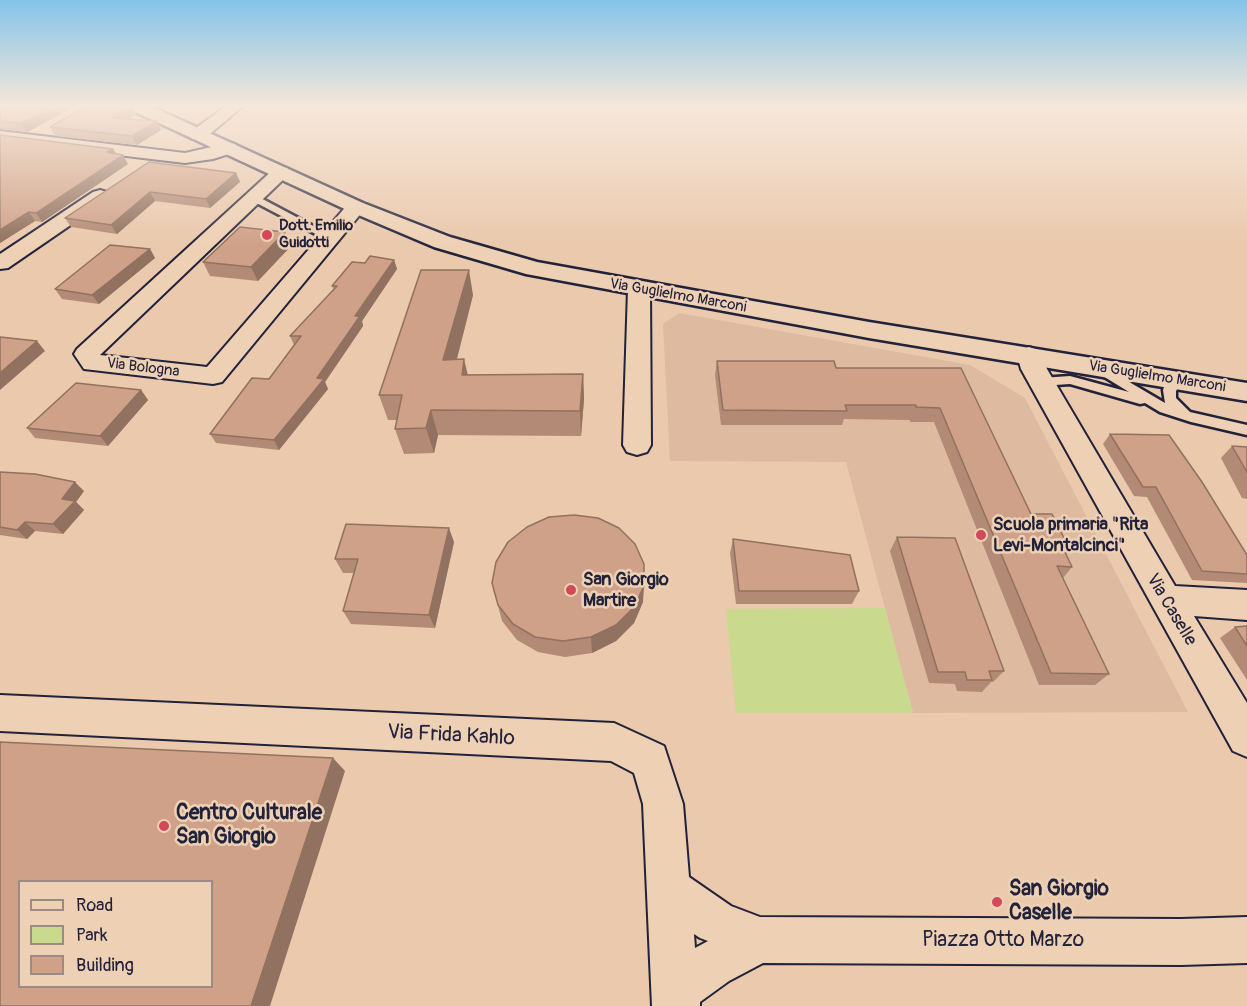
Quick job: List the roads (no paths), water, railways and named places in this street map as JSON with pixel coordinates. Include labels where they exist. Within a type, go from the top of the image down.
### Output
[{"type":"main road","name":"Via Guglielmo Marconi","points":[[240,153],[356,207],[453,246],[534,269],[869,330],[1035,368],[1098,367],[1247,392]]},
{"type":"street","points":[[143,153],[185,158],[213,153]]},
{"type":"street","points":[[141,168],[160,155]]},
{"type":"street","name":"Via Bologna","points":[[281,172],[86,354],[93,363],[213,376],[356,207]]},
{"type":"street","points":[[0,263],[113,187]]},
{"type":"street","points":[[637,445],[639,289]]},
{"type":"street","name":"Via Caselle","points":[[1035,368],[1165,600],[1246,735]]},
{"type":"street","points":[[1165,600],[1247,605]]},
{"type":"street","name":"Via Frida Kahlo","points":[[0,713],[514,739],[614,741],[650,760],[663,804],[676,998]]},
{"type":"street","name":"Piazza Otto Marzo","points":[[669,890],[716,922],[760,940],[1181,942],[1247,940]]},
{"type":"street","name":"Piazza Otto Marzo","points":[[676,998],[712,964],[760,940]]},
{"type":"lane","points":[[252,197],[331,238]]},
{"type":"lane","points":[[1098,367],[1165,409]]},
{"type":"lane","points":[[1035,368],[1070,381],[1114,391],[1196,419],[1247,430]]},
{"type":"lane","points":[[1177,381],[1170,390],[1170,400],[1180,410],[1196,419]]},
{"type":"place","name":"Dott. Emilio Guidotti","points":[[267,235]]},
{"type":"place","name":"Scuola primaria \"Rita Levi-Montalcinci\"","points":[[981,535]]},
{"type":"place","name":"San Giorgio Martire","points":[[571,590]]},
{"type":"place","name":"Centro Culturale San Giorgio","points":[[164,826]]},
{"type":"place","name":"San Giorgio Caselle","points":[[997,902]]}]
